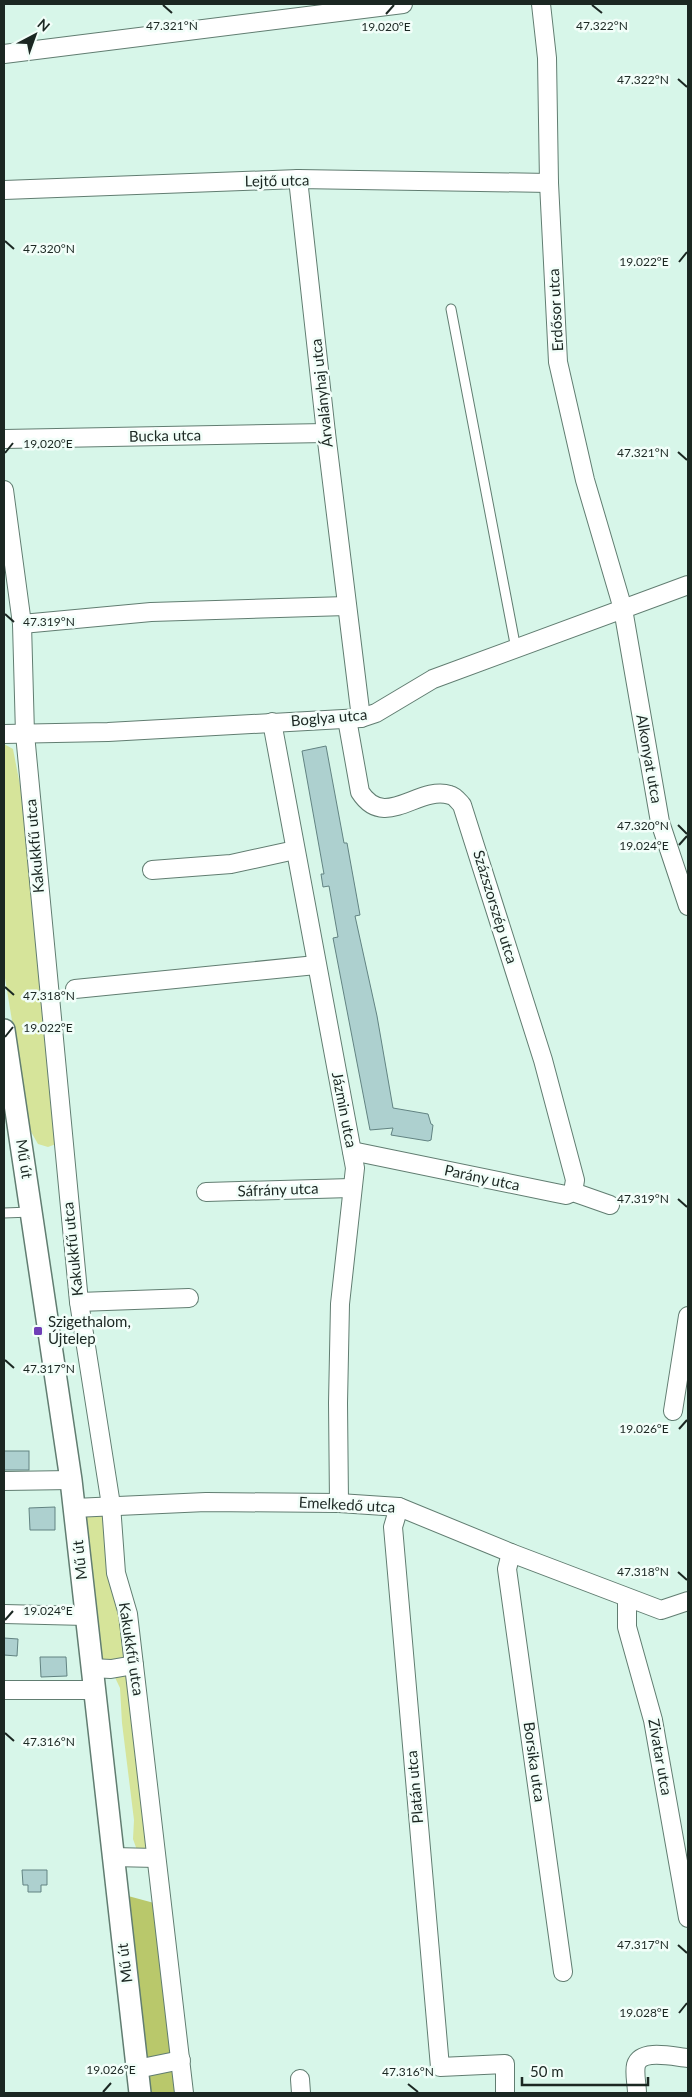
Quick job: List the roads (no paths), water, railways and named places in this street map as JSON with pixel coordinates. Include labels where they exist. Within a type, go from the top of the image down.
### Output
[{"type":"street","points":[[4,54],[403,4]]},
{"type":"street","name":"Erdősor utca","points":[[541,4],[547,58],[549,183],[558,362],[585,480],[623,609]]},
{"type":"street","name":"Lejtő utca","points":[[4,190],[298,180],[549,183]]},
{"type":"street","name":"Árvalányhaj utca","points":[[298,180],[347,606],[354,718]]},
{"type":"street","name":"Bucka utca","points":[[4,439],[326,434]]},
{"type":"street","name":"Kakukkfű utca","points":[[4,490],[22,624],[25,734],[79,1302],[111,1505],[116,1573],[128,1614],[147,1759],[156,1858],[184,2093]]},
{"type":"street","name":"Boglya utca","points":[[4,734],[354,718],[376,713],[432,679],[688,585]]},
{"type":"street","points":[[22,624],[150,612],[347,606]]},
{"type":"street","name":"Alkonyat utca","points":[[623,609],[660,822],[688,906]]},
{"type":"street","name":"Százszorszép utca","points":[[354,718],[360,792],[366,800],[376,808],[389,808],[440,794],[452,795],[462,805],[543,1060],[575,1180],[573,1192]]},
{"type":"street","name":"Jázmin utca","points":[[272,722],[355,1168],[351,1188],[340,1304],[338,1403],[339,1503]]},
{"type":"street","points":[[152,870],[231,864],[295,850]]},
{"type":"street","points":[[75,989],[316,966]]},
{"type":"street","name":"Mű út","points":[[4,1030],[8,1087],[32,1212],[71,1480],[140,2093]]},
{"type":"street","name":"Parány utca","points":[[352,1151],[566,1195],[573,1192],[610,1205]]},
{"type":"street","name":"Sáfrány utca","points":[[206,1192],[351,1188]]},
{"type":"street","points":[[79,1302],[188,1298]]},
{"type":"street","points":[[673,1411],[688,1316]]},
{"type":"street","points":[[4,1481],[71,1480]]},
{"type":"street","name":"Emelkedő utca","points":[[74,1508],[206,1502],[339,1503],[399,1507],[511,1553],[662,1610],[688,1601]]},
{"type":"street","name":"Platán utca","points":[[399,1507],[392,1527],[440,2067],[505,2064],[505,2093]]},
{"type":"street","name":"Borsika utca","points":[[511,1553],[507,1569],[563,1972]]},
{"type":"street","name":"Zivatar utca","points":[[627,1598],[627,1627],[654,1720],[688,1918]]},
{"type":"street","points":[[4,1614],[86,1616]]},
{"type":"street","points":[[91,1668],[111,1669],[134,1665]]},
{"type":"street","points":[[4,1690],[94,1690]]},
{"type":"street","points":[[113,1857],[156,1858]]},
{"type":"street","points":[[637,2093],[636,2066],[639,2059],[646,2056],[688,2058]]},
{"type":"street","points":[[137,2069],[181,2060]]},
{"type":"lane","points":[[451,309],[516,649]]},
{"type":"lane","points":[[4,1213],[32,1212]]},
{"type":"place","name":"Szigethalom, Újtelep","points":[[38,1331]]}]
